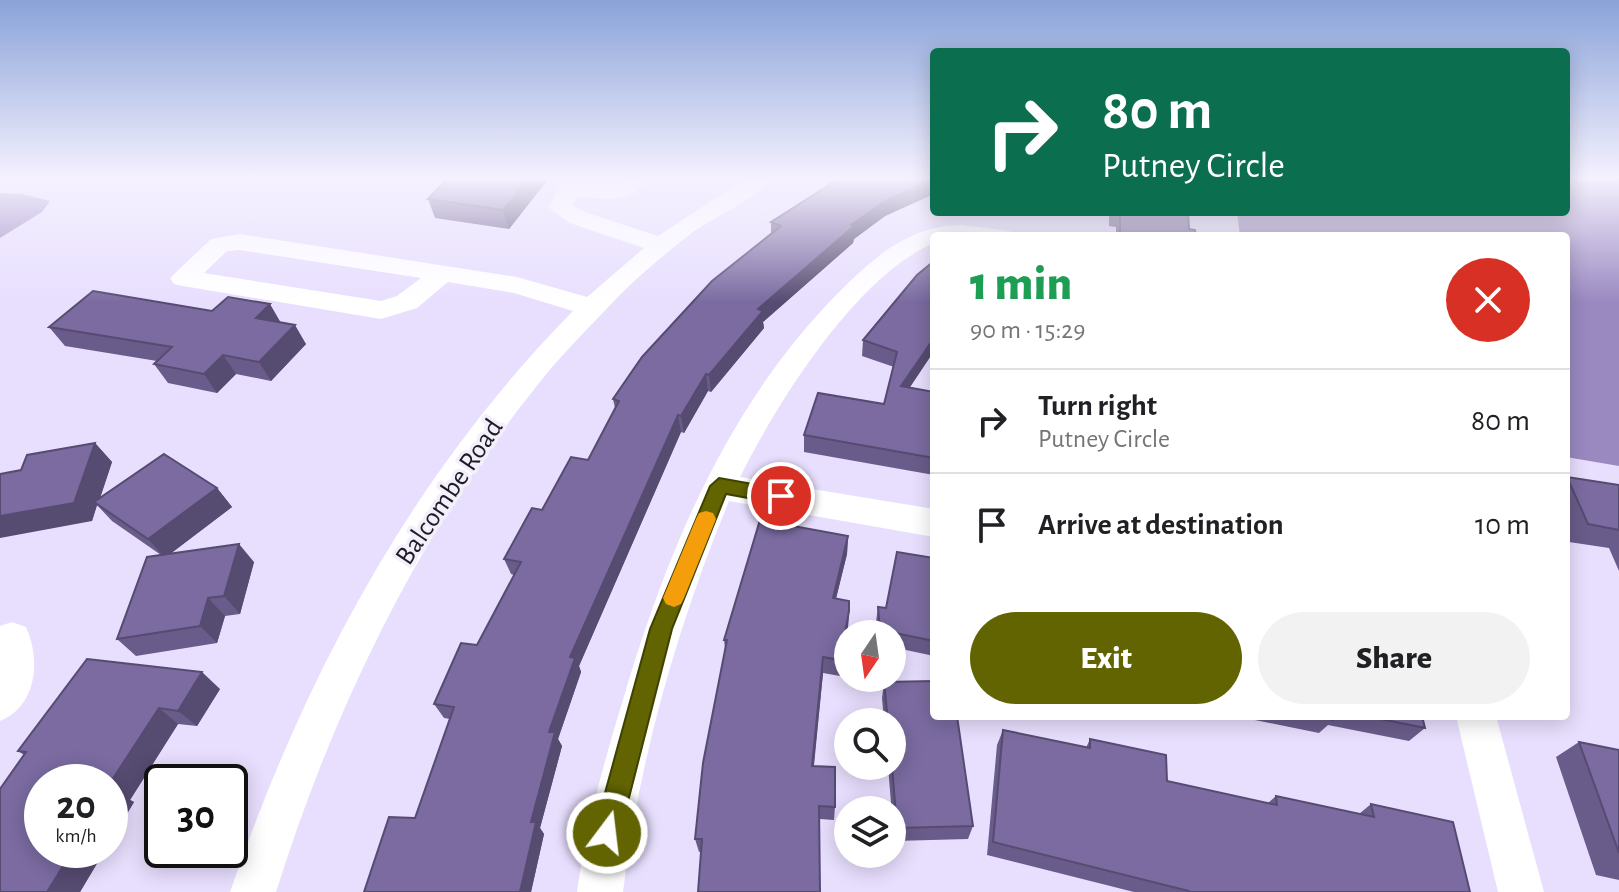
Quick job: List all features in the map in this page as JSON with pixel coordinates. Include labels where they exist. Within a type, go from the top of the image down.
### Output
[{"type":"street","points":[[584,220],[661,245]]},
{"type":"street","name":"Balcombe Road","points":[[253,892],[296,767],[378,597],[469,455],[533,368],[661,245],[699,220]]},
{"type":"street","points":[[600,892],[607,833],[661,629],[719,486],[763,404],[823,320],[892,256],[930,237]]},
{"type":"street","points":[[444,272],[406,304],[397,309],[381,310],[183,278],[220,244],[240,242],[444,272],[517,285],[592,308]]},
{"type":"street","points":[[719,486],[930,522]]},
{"type":"street","points":[[0,702],[15,680],[12,639]]},
{"type":"street","points":[[1477,720],[1521,892]]},
{"type":"shaded area","points":[[0,220],[30,220],[0,238]]},
{"type":"shaded area","points":[[1238,220],[1619,220],[1619,466],[1570,458],[1570,232],[1240,232]]},
{"type":"building","points":[[859,220],[758,309],[763,311],[709,375],[706,374],[681,416],[678,415],[570,657],[575,658],[549,732],[555,732],[531,822],[536,822],[520,892],[364,892],[389,817],[415,818],[454,707],[434,704],[461,643],[477,645],[521,562],[504,559],[532,508],[542,510],[571,457],[588,460],[619,401],[613,399],[642,357],[712,281],[781,226],[771,222]]},
{"type":"building","points":[[1120,220],[1188,220],[1189,229],[1195,232],[1120,232]]},
{"type":"building","points":[[930,264],[930,344],[901,386],[930,391],[930,457],[804,435],[818,393],[884,404],[897,352],[863,340],[917,275]]},
{"type":"building","points":[[93,291],[212,311],[228,297],[270,304],[256,318],[295,325],[259,362],[223,355],[204,374],[154,364],[172,347],[49,327]]},
{"type":"building","points":[[95,443],[74,503],[0,516],[0,474],[21,470],[27,455]]},
{"type":"building","points":[[164,454],[217,488],[148,539],[94,502]]},
{"type":"building","points":[[1570,477],[1619,485],[1619,530],[1588,524]]},
{"type":"building","points":[[760,520],[848,536],[833,598],[849,601],[849,611],[847,620],[834,620],[834,659],[823,657],[812,766],[834,767],[835,780],[834,807],[819,806],[820,892],[698,892],[702,839],[695,839],[703,763],[727,640],[724,640]]},
{"type":"building","points":[[239,544],[224,596],[208,598],[200,626],[117,639],[147,557]]},
{"type":"building","points":[[897,552],[930,557],[930,640],[906,635],[906,620],[879,620],[878,607],[886,608]]},
{"type":"building","points":[[87,659],[202,672],[178,711],[159,708],[122,764],[24,764],[24,868],[62,868],[47,892],[0,892],[0,789],[26,752],[18,751]]},
{"type":"building","points":[[930,681],[930,720],[958,720],[973,826],[906,828],[906,796],[894,796],[893,780],[906,780],[906,708],[887,708],[885,692],[906,692],[906,682]]},
{"type":"building","points":[[1386,720],[1423,720],[1425,728]]},
{"type":"building","points":[[1003,730],[1090,748],[1090,739],[1166,755],[1167,781],[1277,805],[1276,796],[1374,817],[1371,804],[1453,822],[1470,892],[1189,892],[993,842]]},
{"type":"building","points":[[1579,742],[1619,750],[1619,853]]},
{"type":"slow traffic","points":[[674,598],[706,519]]},
{"type":"route","points":[[607,833],[661,629],[719,486],[781,496]]}]
